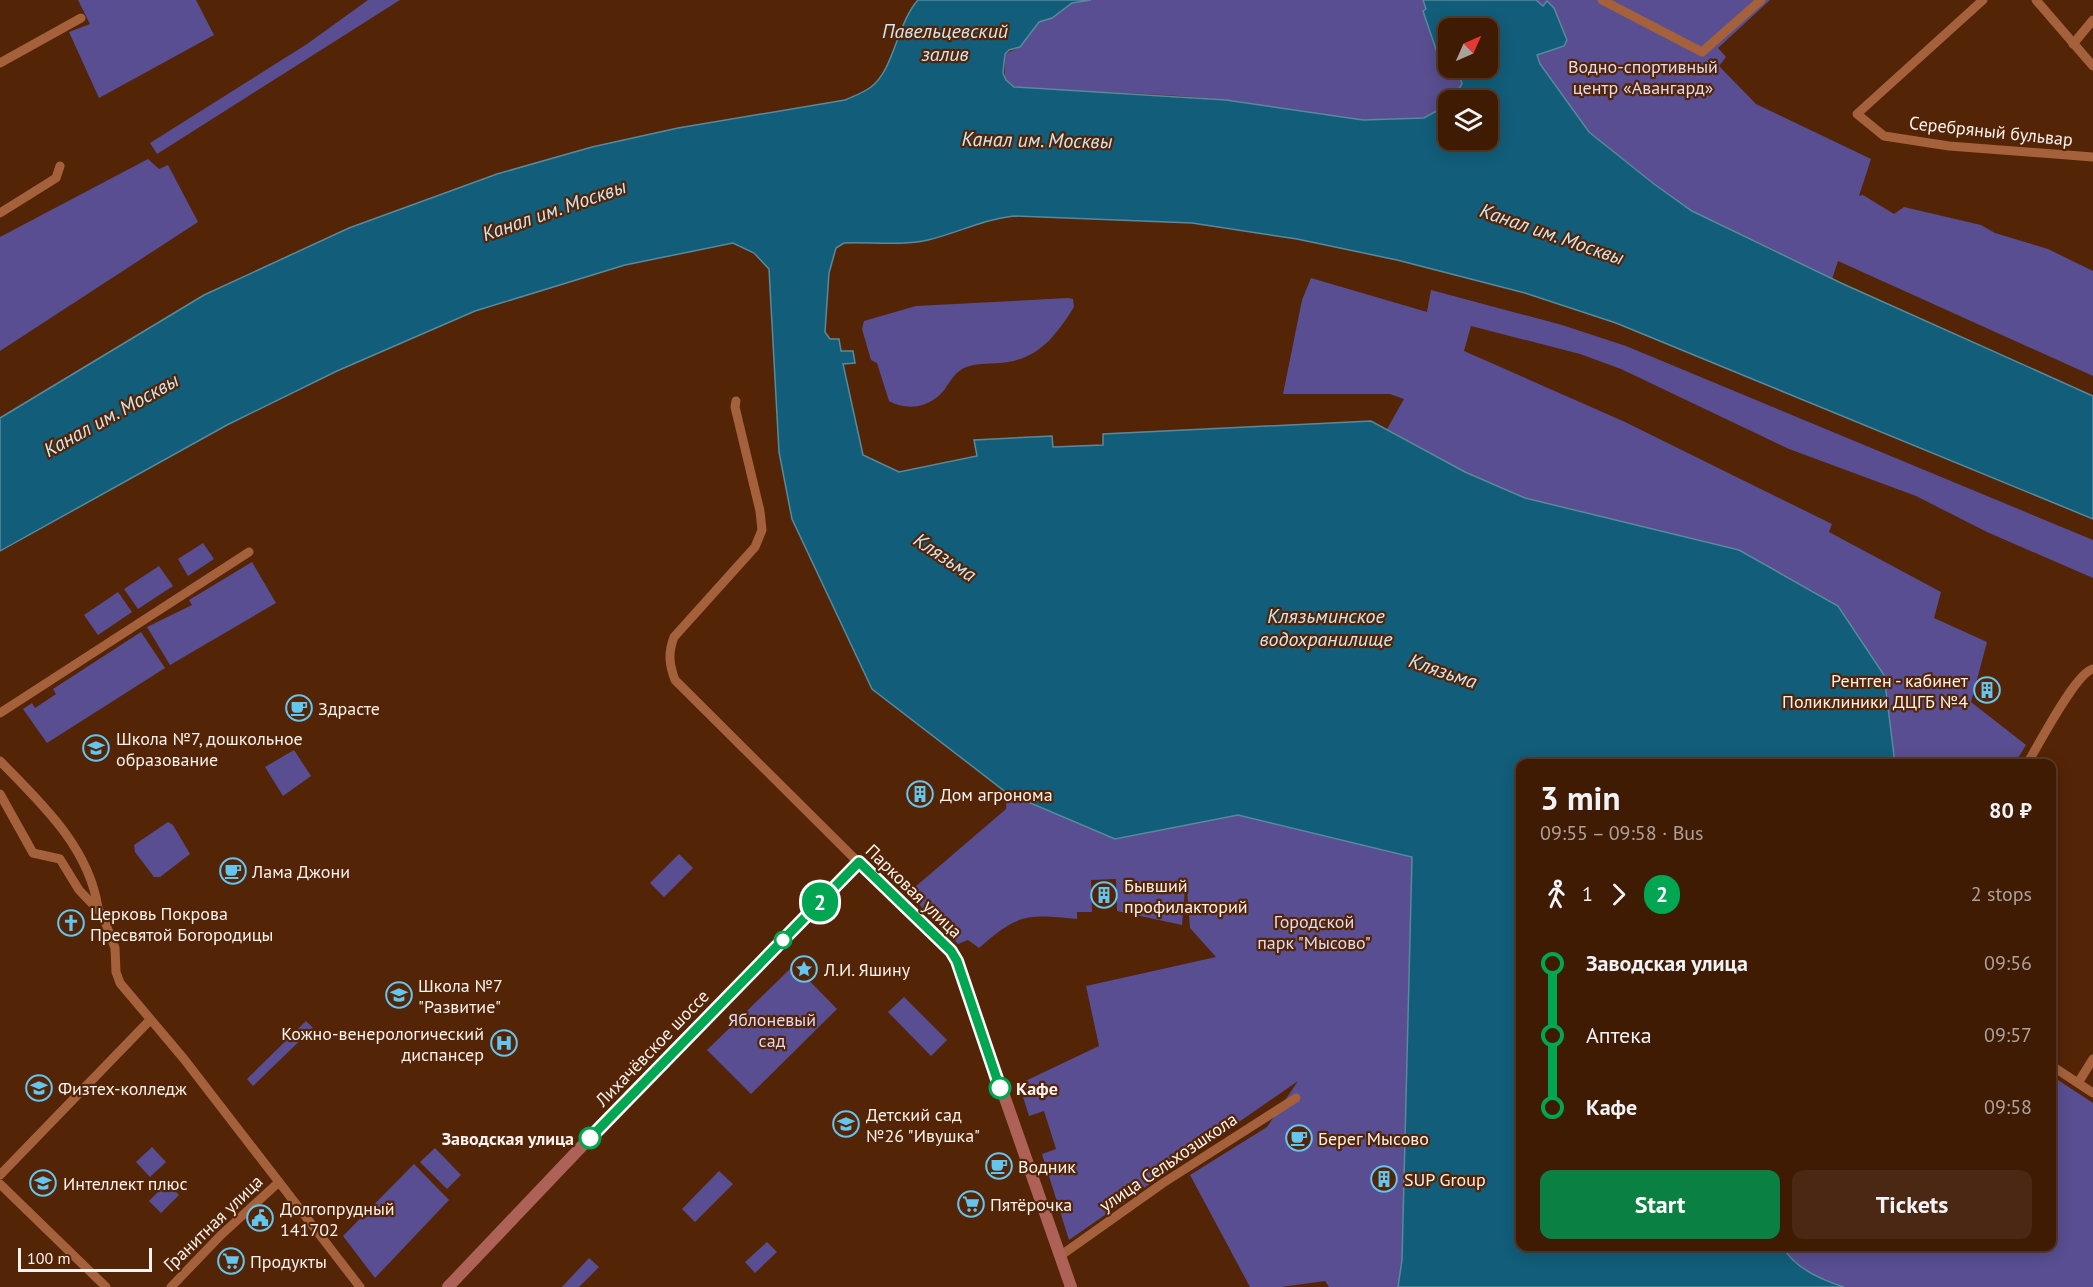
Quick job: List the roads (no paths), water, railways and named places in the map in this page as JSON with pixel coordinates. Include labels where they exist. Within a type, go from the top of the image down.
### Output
[{"type":"street","points":[[1602,0],[1702,51],[1761,0]]},
{"type":"street","name":"Серебряный бульвар","points":[[1983,0],[1857,114],[1884,136],[1949,146],[2093,158]]},
{"type":"street","points":[[2036,0],[2093,66]]},
{"type":"street","points":[[0,63],[81,18]]},
{"type":"street","points":[[2073,44],[2093,20]]},
{"type":"street","points":[[0,213],[56,178],[60,166]]},
{"type":"street","name":"Парковая улица","points":[[736,401],[735,407],[760,511],[762,530],[755,547],[674,637],[669,652],[675,680],[951,951],[957,961],[1071,1287]]},
{"type":"street","points":[[0,713],[249,552]]},
{"type":"street","points":[[2030,759],[2050,723],[2082,676],[2093,669]]},
{"type":"street","points":[[0,761],[68,836],[94,886],[98,908],[115,948],[116,972],[120,983],[184,1059],[360,1287]]},
{"type":"street","points":[[0,794],[33,853],[60,859],[75,883],[98,908]]},
{"type":"street","name":"Лихачёвское шоссе","points":[[448,1287],[638,1087],[859,862]]},
{"type":"street","points":[[0,1176],[150,1020]]},
{"type":"street","points":[[2078,1083],[2093,1059]]},
{"type":"street","points":[[2056,1069],[2093,1093]]},
{"type":"street","name":"улица Сельхозшкола","points":[[1060,1256],[1163,1183],[1296,1098]]},
{"type":"street","name":"Гранитная улица","points":[[171,1287],[221,1235],[279,1182]]},
{"type":"street","points":[[0,1184],[106,1287]]},
{"type":"water","points":[[918,0],[1091,0],[1072,3],[1052,18],[1039,22],[1020,47],[1009,50],[1005,54],[1003,73],[1006,80],[1014,87],[1226,100],[1363,120],[1424,118],[1438,110],[1438,150],[1498,150],[1498,90],[1458,90],[1462,84],[1460,78],[1498,78],[1498,18],[1438,18],[1438,55],[1423,11],[1426,9],[1423,0],[1536,0],[1543,6],[1547,1],[1554,8],[1567,40],[1564,46],[1537,55],[1540,64],[1589,132],[1654,184],[1692,211],[1841,283],[2093,396],[2093,519],[1616,323],[1525,293],[1397,260],[1297,239],[1192,223],[1014,216],[992,220],[918,242],[844,243],[836,248],[829,273],[825,332],[830,339],[839,339],[841,351],[853,351],[855,363],[843,364],[863,455],[899,472],[977,456],[974,440],[1052,436],[1053,447],[1103,445],[1103,434],[1371,421],[1465,472],[1525,498],[1739,550],[1838,606],[1884,675],[1893,759],[1516,759],[1516,1251],[1786,1251],[1801,1267],[1818,1277],[1844,1287],[1398,1287],[1402,1260],[1412,857],[1238,815],[1115,839],[1007,793],[872,689],[792,519],[779,452],[769,269],[754,253],[733,243],[625,265],[475,311],[337,371],[227,425],[0,551],[0,418],[204,295],[349,228],[497,174],[592,147],[678,128],[845,100],[871,87],[879,79],[905,21]]},
{"type":"place","name":"Рентген - кабинет Поликлиники ДЦГБ №4","points":[[1987,690]]},
{"type":"place","name":"Здрасте","points":[[299,708]]},
{"type":"place","name":"Школа №7, дошкольное образование","points":[[96,748]]},
{"type":"place","name":"Дом агронома","points":[[920,794]]},
{"type":"place","name":"Лама Джони","points":[[233,871]]},
{"type":"place","name":"Бывший профилакторий","points":[[1104,895]]},
{"type":"place","name":"Церковь Покрова Пресвятой Богородицы","points":[[71,923]]},
{"type":"place","name":"Л.И. Яшину","points":[[804,969]]},
{"type":"place","name":"Школа №7 \"Развитие\"","points":[[399,995]]},
{"type":"place","name":"Кожно-венерологический диспансер","points":[[504,1043]]},
{"type":"place","name":"Физтех-колледж","points":[[39,1088]]},
{"type":"place","name":"Кафе","points":[[1000,1088]]},
{"type":"place","name":"Детский сад №26 \"Ивушка\"","points":[[846,1124]]},
{"type":"place","name":"Заводская улица","points":[[590,1138]]},
{"type":"place","name":"Берег Мысово","points":[[1299,1138]]},
{"type":"place","name":"Водник","points":[[999,1166]]},
{"type":"place","name":"SUP Group","points":[[1384,1179]]},
{"type":"place","name":"Интеллект плюс","points":[[43,1183]]},
{"type":"place","name":"Пятёрочка","points":[[971,1204]]},
{"type":"place","name":"Долгопрудный 141702","points":[[260,1218]]},
{"type":"place","name":"Продукты","points":[[231,1261]]},
{"type":"water label","name":"Павельцевский залив","points":[[945,42]]},
{"type":"water label","name":"Канал им. Москвы","points":[[1037,140]]},
{"type":"water label","name":"Канал им. Москвы","points":[[554,210]]},
{"type":"water label","name":"Канал им. Москвы","points":[[1552,234]]},
{"type":"water label","name":"Канал им. Москвы","points":[[111,415]]},
{"type":"water label","name":"Клязьма","points":[[945,557]]},
{"type":"water label","name":"Клязьминское водохранилище","points":[[1326,628]]},
{"type":"water label","name":"Клязьма","points":[[1443,671]]},
{"type":"park label","name":"Водно-спортивный центр «Авангард»","points":[[1643,76]]},
{"type":"park label","name":"Городской парк \"Мысово\"","points":[[1314,931]]},
{"type":"park label","name":"Яблоневый сад","points":[[772,1029]]}]
